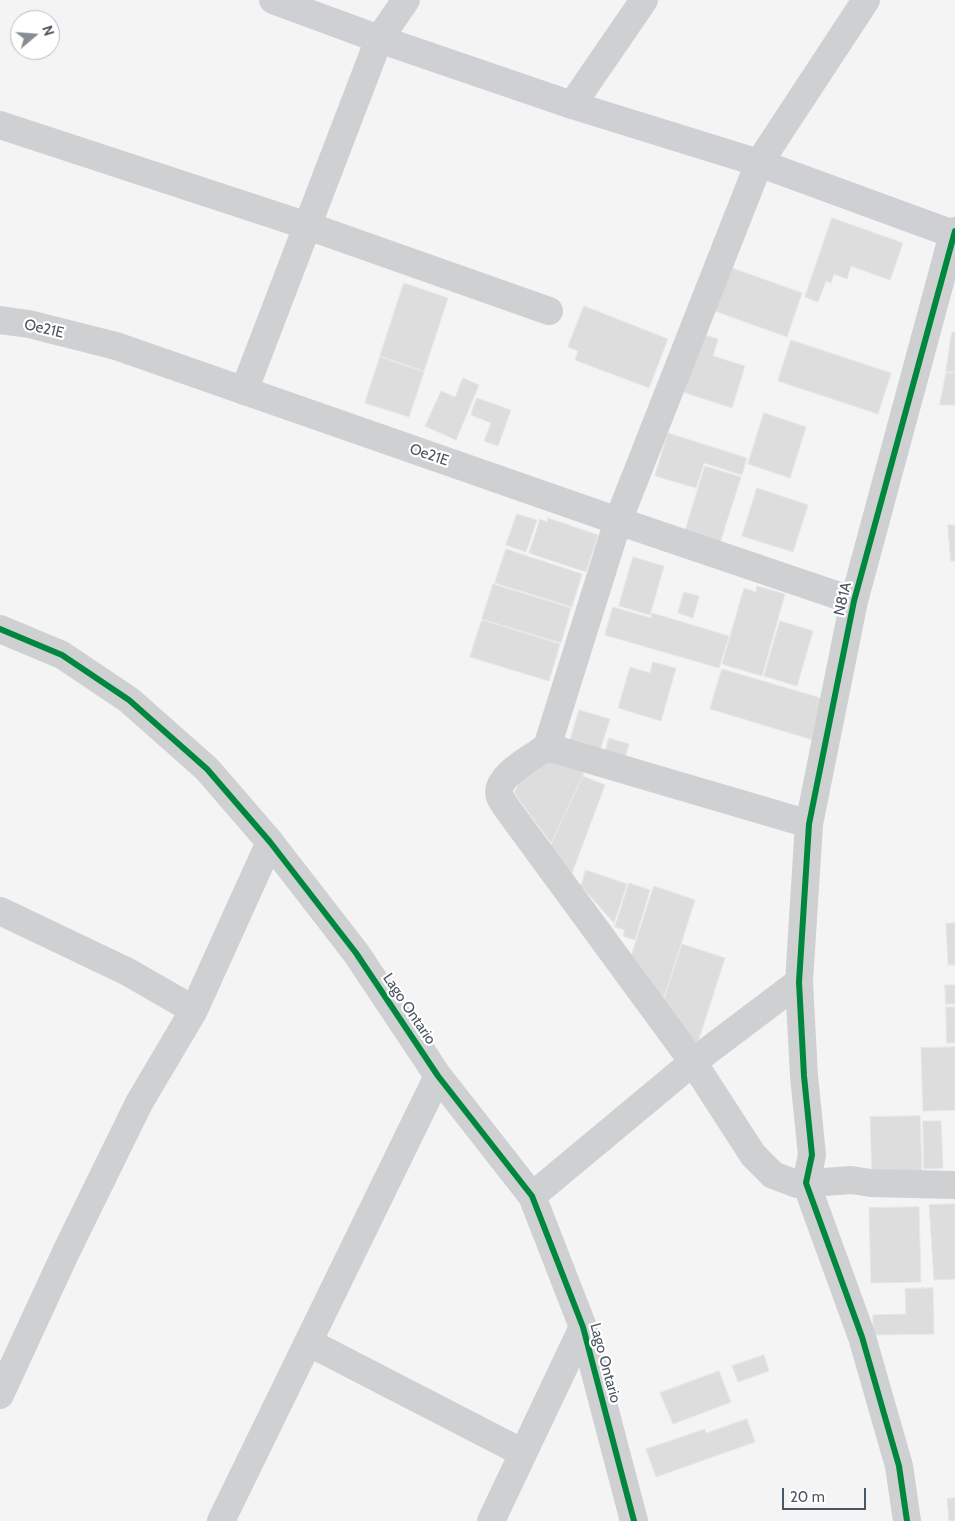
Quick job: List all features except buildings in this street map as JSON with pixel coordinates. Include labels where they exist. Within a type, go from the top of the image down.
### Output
[{"type":"street","points":[[273,0],[379,39],[572,105],[759,163],[954,232]]},
{"type":"street","points":[[244,391],[379,39],[406,0]]},
{"type":"street","points":[[572,105],[644,0]]},
{"type":"street","points":[[866,0],[759,163],[618,521],[547,748],[503,779],[499,796],[693,1062],[752,1155],[773,1175],[797,1184],[851,1180],[871,1183],[955,1185]]},
{"type":"street","points":[[0,125],[308,226],[549,310]]},
{"type":"street","name":"N81A","points":[[806,1183],[812,1155],[804,1076],[800,982],[809,824],[854,601],[954,232]]},
{"type":"street","name":"Oe21E","points":[[0,320],[29,324],[116,346],[854,601]]},
{"type":"street","name":"Lago Ontario","points":[[0,629],[62,655],[129,700],[207,769],[270,842],[356,953],[438,1076],[532,1196],[583,1327],[634,1521]]},
{"type":"street","points":[[547,748],[809,824]]},
{"type":"street","points":[[0,1396],[66,1252],[140,1103],[194,1010],[270,842]]},
{"type":"street","points":[[0,911],[128,972],[194,1010]]},
{"type":"street","points":[[532,1196],[693,1062],[800,982]]},
{"type":"street","points":[[221,1521],[438,1076]]},
{"type":"street","points":[[806,1183],[864,1346],[900,1466],[907,1521]]},
{"type":"street","points":[[491,1521],[583,1327]]},
{"type":"street","points":[[308,1342],[523,1453]]},
{"type":"cycle path","points":[[907,1521],[899,1466],[862,1337],[806,1183],[812,1155],[804,1076],[799,982],[809,824],[854,601],[955,231]]},
{"type":"cycle path","points":[[0,629],[62,655],[129,700],[207,769],[270,842],[356,953],[438,1076],[532,1196],[583,1327],[634,1521]]}]
